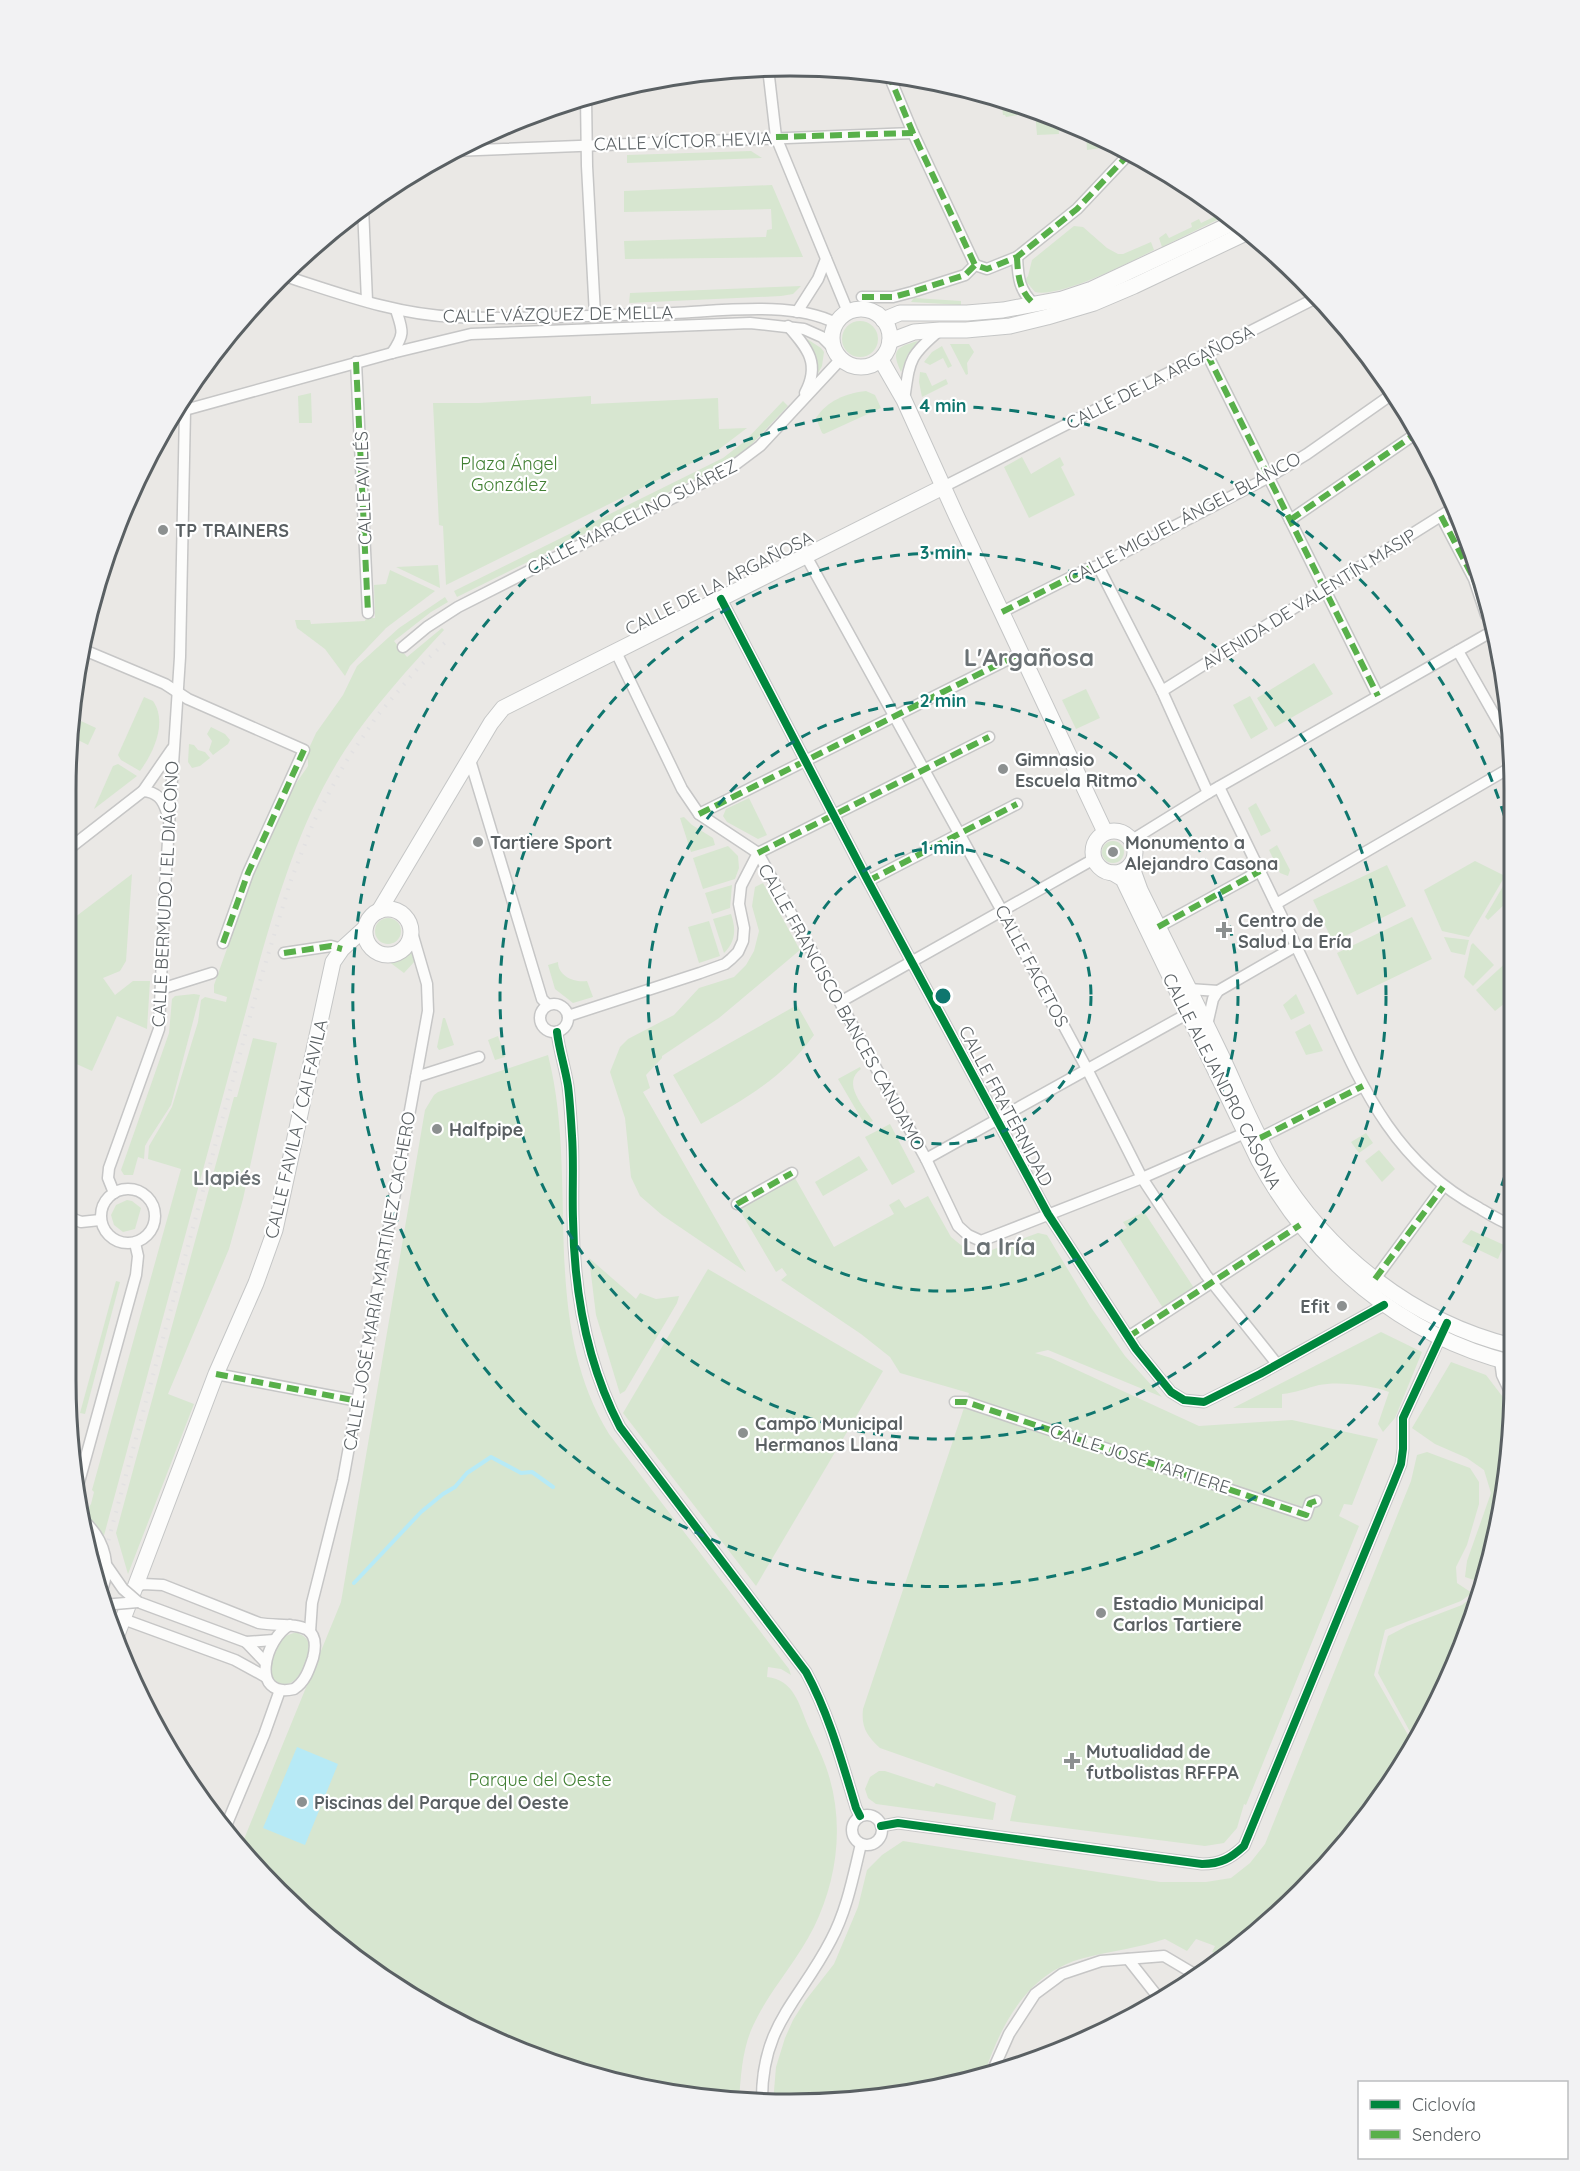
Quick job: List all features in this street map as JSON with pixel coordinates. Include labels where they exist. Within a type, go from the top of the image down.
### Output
[{"type":"main road","points":[[884,320],[900,313],[967,313],[1003,310],[1062,299],[1092,289],[1226,226]]},
{"type":"main road","points":[[890,341],[914,332],[1010,326],[1085,306],[1134,286],[1239,236]]},
{"type":"main road","points":[[863,309],[878,314],[884,320],[890,333],[890,341],[881,360],[865,368],[848,365],[837,354],[832,331],[835,323],[848,312],[863,309]]},
{"type":"main road","points":[[881,360],[904,400],[1106,832]]},
{"type":"main road","name":"CALLE DE LA ARGAÑOSA","points":[[379,911],[496,715],[503,708],[943,487]]},
{"type":"main road","points":[[1114,830],[1124,832],[1132,840],[1135,850],[1131,865],[1124,871],[1113,873],[1099,867],[1094,859],[1093,849],[1097,838],[1114,830]]},
{"type":"main road","name":"CALLE ALEJANDRO CASONA","points":[[1131,865],[1140,890],[1275,1168],[1305,1210],[1336,1246],[1375,1279],[1415,1306],[1467,1332],[1504,1344]]},
{"type":"main road","name":"CALLE ALEJANDRO CASONA","points":[[1113,873],[1123,879],[1245,1133],[1280,1197],[1300,1225],[1326,1254],[1394,1312],[1440,1338],[1504,1361]]},
{"type":"main road","name":"CALLE DE LA ARGAÑOSA","points":[[401,876],[398,899],[403,914]]},
{"type":"main road","points":[[390,909],[403,914],[411,929],[410,940],[404,949],[389,956],[381,955],[368,945],[365,928],[368,921],[379,911],[390,909]]},
{"type":"main road","points":[[342,949],[365,928]]},
{"type":"main road","name":"CALLE FAVILA / CAI FAVILA","points":[[120,1626],[136,1595],[216,1374],[256,1283],[275,1230],[333,962],[342,949]]},
{"type":"street","points":[[769,77],[776,137],[848,312]]},
{"type":"street","points":[[893,84],[975,265],[987,269],[1017,257],[1077,209],[1124,160]]},
{"type":"street","points":[[586,107],[594,315]]},
{"type":"street","name":"CALLE VÍCTOR HEVIA","points":[[474,150],[913,133]]},
{"type":"street","points":[[363,219],[367,301]]},
{"type":"street","points":[[1017,257],[1018,282],[1028,299],[1035,305]]},
{"type":"street","points":[[797,312],[818,279],[826,259]]},
{"type":"street","points":[[862,297],[893,297],[912,292],[965,275],[975,265]]},
{"type":"street","name":"CALLE VÁZQUEZ DE MELLA","points":[[293,278],[396,310],[427,316],[458,318],[750,310],[797,312],[822,317],[835,323]]},
{"type":"street","name":"CALLE DE LA ARGAÑOSA","points":[[943,487],[1309,301]]},
{"type":"street","points":[[392,353],[400,342],[403,332],[396,310]]},
{"type":"street","name":"CALLE VÁZQUEZ DE MELLA","points":[[187,410],[357,362],[471,334],[750,323],[788,326],[813,332],[837,354]]},
{"type":"street","points":[[788,326],[809,352],[812,370],[811,381],[797,406]]},
{"type":"street","points":[[904,400],[910,362],[915,352],[940,330]]},
{"type":"street","name":"CALLE MARCELINO SUÁREZ","points":[[403,647],[427,627],[458,607],[728,470],[760,446],[797,406],[837,354]]},
{"type":"street","points":[[1207,354],[1378,696]]},
{"type":"street","name":"CALLE AVILÉS","points":[[357,362],[368,613]]},
{"type":"street","name":"CALLE MIGUEL ÁNGEL BLANCO","points":[[1002,612],[1087,569],[1098,566],[1269,477],[1307,454],[1386,399]]},
{"type":"street","name":"CALLE BERMUDO I EL DIÁCONO","points":[[114,1193],[108,1174],[159,1029],[169,818],[178,693],[180,421]]},
{"type":"street","points":[[1290,520],[1410,437]]},
{"type":"street","name":"AVENIDA DE VALENTÍN MASIP","points":[[1162,691],[1447,512]]},
{"type":"street","points":[[1441,516],[1468,567]]},
{"type":"street","name":"CALLE FACETOS","points":[[806,556],[1002,911],[1087,1069],[1142,1178],[1212,1281],[1277,1364]]},
{"type":"street","points":[[1098,566],[1162,691],[1208,793]]},
{"type":"street","name":"CALLE FRATERNIDAD","points":[[721,599],[995,1120],[1048,1214],[1128,1337],[1171,1392],[1184,1400],[1204,1402],[1277,1364]]},
{"type":"street","points":[[1132,840],[1208,793],[1486,635]]},
{"type":"street","points":[[1458,651],[1500,725]]},
{"type":"street","points":[[90,652],[165,684],[188,699],[304,750],[248,873],[223,943]]},
{"type":"street","name":"CALLE FRANCISCO BANCES CANDAMO","points":[[616,652],[682,789],[699,814],[758,853],[926,1159],[958,1226],[968,1235],[981,1240],[1048,1214]]},
{"type":"street","points":[[699,814],[1021,652]]},
{"type":"street","points":[[568,1016],[725,964],[741,946],[744,934],[739,904],[741,886],[758,853],[989,736]]},
{"type":"street","points":[[76,843],[143,791],[174,746]]},
{"type":"street","points":[[470,760],[542,999],[548,1005],[561,1005],[568,1016],[565,1028],[557,1032],[548,1031],[540,1020],[542,1012],[548,1005]]},
{"type":"street","points":[[1276,904],[1503,773]]},
{"type":"street","points":[[1219,787],[1363,1086],[1391,1133],[1414,1160],[1443,1187],[1504,1221]]},
{"type":"street","points":[[143,791],[152,792],[160,797],[169,818]]},
{"type":"street","points":[[868,881],[1017,804]]},
{"type":"street","points":[[840,1002],[1094,859]]},
{"type":"street","points":[[1158,927],[1260,871]]},
{"type":"street","name":"CALLE JOSÉ MARÍA MARTÍNEZ CACHERO","points":[[310,1632],[312,1603],[343,1480],[428,1011],[427,984],[411,929]]},
{"type":"street","points":[[284,953],[331,946],[342,949]]},
{"type":"street","points":[[1206,1026],[1213,999],[1218,991],[1296,946]]},
{"type":"street","points":[[161,989],[212,973]]},
{"type":"street","points":[[1189,989],[1218,991]]},
{"type":"street","points":[[926,1159],[1187,1014]]},
{"type":"street","points":[[557,1032],[558,1047],[568,1085],[572,1139],[576,1285],[581,1318],[593,1363],[609,1406],[620,1427],[806,1672],[815,1689],[860,1816]]},
{"type":"street","points":[[416,1077],[479,1057]]},
{"type":"street","points":[[1260,1138],[1363,1086]]},
{"type":"street","points":[[1048,1214],[1142,1178],[1245,1133]]},
{"type":"street","points":[[737,1204],[792,1173]]},
{"type":"street","points":[[1375,1279],[1443,1187]]},
{"type":"street","points":[[126,1188],[136,1190],[145,1194],[152,1202],[155,1222],[151,1231],[135,1243],[125,1244],[108,1236],[100,1220],[104,1201],[114,1193],[126,1188]]},
{"type":"street","points":[[76,1219],[86,1222],[100,1220]]},
{"type":"street","points":[[1128,1337],[1300,1225]]},
{"type":"street","points":[[82,1469],[136,1275],[138,1256],[135,1243]]},
{"type":"street","points":[[1277,1364],[1384,1305]]},
{"type":"street","points":[[881,1826],[898,1823],[1202,1864],[1225,1862],[1235,1854],[1244,1846],[1401,1464],[1403,1418],[1447,1323]]},
{"type":"street","points":[[216,1374],[358,1401]]},
{"type":"street","name":"CALLE JOSÉ TARTIERE","points":[[955,1402],[966,1402],[1306,1515],[1310,1503],[1316,1501]]},
{"type":"street","points":[[93,1532],[101,1542],[107,1566],[123,1589],[246,1642],[266,1663]]},
{"type":"street","points":[[105,1580],[107,1566]]},
{"type":"street","points":[[112,1603],[136,1595],[143,1584],[163,1585],[259,1623],[302,1626],[310,1632],[315,1650],[301,1683],[294,1689],[280,1690],[273,1686],[266,1677],[235,1660],[123,1619]]},
{"type":"street","points":[[266,1677],[266,1663],[274,1640],[281,1630],[290,1625]]},
{"type":"street","points":[[246,1642],[274,1640]]},
{"type":"street","points":[[228,1820],[280,1690]]},
{"type":"street","points":[[860,1816],[874,1817],[881,1826],[881,1834],[876,1842],[867,1845],[857,1842],[852,1833],[853,1823],[860,1816]]},
{"type":"street","points":[[762,2093],[764,2067],[772,2037],[790,2002],[831,1941],[849,1896],[861,1844]]},
{"type":"street","points":[[998,2063],[1009,2034],[1035,1994],[1062,1974],[1101,1961],[1164,1956],[1190,1971]]},
{"type":"street","points":[[1128,1959],[1155,1994]]},
{"type":"green space","points":[[1002,109],[1020,115],[1006,117],[1003,115]]},
{"type":"green space","points":[[1036,120],[1059,129],[1059,134],[1037,135]]},
{"type":"green space","points":[[1086,141],[1101,148],[1087,150]]},
{"type":"green space","points":[[751,151],[762,158],[627,163],[627,155]]},
{"type":"green space","points":[[772,185],[803,257],[625,259],[624,241],[766,237],[767,230],[772,229],[771,209],[624,212],[624,191]]},
{"type":"green space","points":[[1214,217],[1218,220],[1162,247],[1159,238],[1166,233],[1169,238],[1192,227],[1191,223],[1199,219],[1201,223]]},
{"type":"green space","points":[[1074,226],[1083,227],[1107,248],[1118,254],[1151,242],[1154,250],[1078,285],[1061,290],[1035,292],[1025,280],[1032,260]]},
{"type":"green space","points":[[801,286],[793,294],[781,296],[629,303],[630,293]]},
{"type":"green space","points":[[914,298],[961,301],[961,305],[911,302]]},
{"type":"green space","points":[[860,321],[873,326],[878,339],[873,352],[860,357],[847,352],[842,339],[847,326]]},
{"type":"green space","points":[[807,339],[824,352],[822,366],[817,375],[814,355]]},
{"type":"green space","points":[[918,341],[908,354],[901,372],[896,359],[897,350]]},
{"type":"green space","points":[[950,344],[969,344],[974,352],[967,363],[968,374],[966,375]]},
{"type":"green space","points":[[942,346],[952,366],[948,368],[943,358],[930,365],[924,362],[932,352]]},
{"type":"green space","points":[[920,372],[926,373],[932,386],[946,379],[948,384],[922,397]]},
{"type":"green space","points":[[866,391],[875,395],[881,408],[822,433],[816,418],[820,412],[844,396]]},
{"type":"green space","points":[[311,393],[312,423],[299,423],[298,396]]},
{"type":"green space","name":"Plaza Ángel González","points":[[591,396],[591,404],[718,398],[719,429],[747,428],[718,450],[446,585],[443,526],[439,525],[433,403],[479,403]]},
{"type":"green space","points":[[783,401],[788,406],[749,447],[725,464],[457,597],[454,591],[723,458],[745,441]]},
{"type":"green space","points":[[1022,457],[1031,474],[1060,457],[1064,465],[1061,467],[1075,495],[1029,518],[1004,467]]},
{"type":"green space","points":[[438,565],[440,588],[396,567]]},
{"type":"green space","points":[[390,570],[435,591],[386,628],[350,666],[345,676],[325,649],[297,628],[295,620],[310,620],[311,624],[365,621],[366,618],[375,618],[374,585],[386,584]]},
{"type":"green space","points":[[445,597],[448,602],[431,612],[394,641],[407,657],[442,628],[444,630],[379,703],[345,750],[317,800],[284,880],[259,963],[99,1556],[88,1508],[94,1492],[92,1490],[181,1169],[148,1159],[149,1146],[172,1107],[198,1022],[201,1000],[205,997],[226,1002],[227,997],[214,993],[214,985],[254,873],[288,795],[308,766],[308,760],[305,757],[316,733],[343,695],[357,666],[399,628]]},
{"type":"green space","points":[[1314,663],[1333,694],[1275,727],[1257,698]]},
{"type":"green space","points":[[1086,689],[1100,718],[1076,729],[1062,700]]},
{"type":"green space","points":[[1250,696],[1268,729],[1251,739],[1233,705]]},
{"type":"green space","points":[[144,697],[153,701],[159,719],[159,728],[154,747],[140,771],[121,760],[118,755]]},
{"type":"green space","points":[[81,721],[96,728],[88,745],[78,740]]},
{"type":"green space","points":[[211,727],[225,734],[230,740],[213,755],[209,750],[212,741],[207,734]]},
{"type":"green space","points":[[189,744],[205,752],[210,758],[200,766],[192,768],[188,762]]},
{"type":"green space","points":[[118,764],[137,776],[94,809],[113,766]]},
{"type":"green space","points":[[749,798],[767,835],[758,839],[727,822],[723,816],[726,809]]},
{"type":"green space","points":[[1256,803],[1271,831],[1261,836],[1248,808]]},
{"type":"green space","points":[[684,817],[713,838],[715,845],[691,852],[680,818]]},
{"type":"green space","points":[[1113,841],[1121,844],[1124,852],[1121,860],[1113,863],[1105,860],[1102,852],[1105,844]]},
{"type":"green space","points":[[1277,845],[1290,870],[1288,876],[1280,873],[1269,850]]},
{"type":"green space","points":[[728,846],[738,856],[739,868],[735,879],[703,889],[693,858]]},
{"type":"green space","points":[[1475,861],[1504,876],[1469,937],[1442,931],[1424,890]]},
{"type":"green space","points":[[1387,865],[1406,906],[1333,942],[1313,900]]},
{"type":"green space","points":[[132,874],[126,961],[120,971],[103,978],[115,995],[133,981],[150,981],[147,1029],[117,1016],[92,1071],[76,1064],[76,916]]},
{"type":"green space","points":[[763,883],[800,950],[719,1018],[662,1056],[646,1075],[650,1088],[643,1092],[746,1272],[662,1215],[640,1196],[631,1177],[625,1118],[610,1072],[620,1047],[628,1039],[674,1015],[699,988],[734,977],[746,965],[754,951],[759,931],[752,906],[755,887]]},
{"type":"green space","points":[[732,885],[730,908],[712,914],[705,893]]},
{"type":"green space","points":[[1504,885],[1504,905],[1488,920],[1485,917]]},
{"type":"green space","points":[[731,914],[734,935],[724,953],[713,919]]},
{"type":"green space","points":[[1412,917],[1432,959],[1357,995],[1337,953]]},
{"type":"green space","points":[[388,918],[397,922],[401,931],[397,940],[388,944],[379,940],[375,931],[379,922]]},
{"type":"green space","points":[[709,921],[720,956],[699,963],[688,927]]},
{"type":"green space","points":[[1444,937],[1469,940],[1465,955],[1451,952]]},
{"type":"green space","points":[[1473,943],[1494,965],[1473,986],[1464,977]]},
{"type":"green space","points":[[411,948],[415,961],[404,973],[388,961],[400,957]]},
{"type":"green space","points":[[558,962],[561,971],[568,978],[587,981],[593,997],[573,1003],[555,989],[548,965]]},
{"type":"green space","points":[[1504,965],[1504,1004],[1495,1011],[1476,990]]},
{"type":"green space","points":[[1296,994],[1305,1013],[1291,1020],[1283,1005]]},
{"type":"green space","points":[[200,995],[171,1105],[145,1146],[144,1159],[138,1157],[133,1175],[124,1175],[121,1170],[169,1033],[172,999],[175,996]]},
{"type":"green space","points":[[797,1005],[814,1035],[802,1050],[762,1086],[701,1124],[673,1075]]},
{"type":"green space","points":[[443,1018],[445,1018],[454,1045],[439,1050],[437,1047]]},
{"type":"green space","points":[[1310,1024],[1323,1051],[1306,1055],[1295,1032]]},
{"type":"green space","points":[[498,1036],[505,1057],[495,1060],[488,1040]]},
{"type":"green space","points":[[253,1038],[277,1043],[243,1199],[229,1249],[168,1394],[194,1404],[128,1574],[116,1533],[234,1097],[237,1097]]},
{"type":"green space","name":"Parque del Oeste","points":[[548,1055],[557,1102],[561,1151],[567,1296],[574,1343],[587,1390],[609,1434],[789,1669],[791,1675],[781,1669],[768,1667],[767,1677],[784,1683],[794,1694],[826,1767],[836,1807],[837,1828],[829,1889],[807,1940],[766,2002],[752,2028],[744,2055],[740,2093],[651,2081],[605,2070],[561,2057],[474,2021],[433,1999],[356,1947],[285,1886],[244,1839],[341,1602],[425,1110],[438,1092]]},
{"type":"green space","points":[[860,1067],[853,1081],[854,1088],[873,1121],[865,1125],[838,1079]]},
{"type":"green space","points":[[890,1124],[915,1172],[892,1185],[865,1137]]},
{"type":"green space","points":[[1366,1133],[1373,1143],[1359,1153],[1351,1142]]},
{"type":"green space","points":[[1379,1150],[1395,1169],[1382,1182],[1365,1161]]},
{"type":"green space","points":[[859,1156],[868,1170],[823,1196],[815,1182]]},
{"type":"green space","name":"Estadio Municipal Carlos Tartiere","points":[[795,1178],[834,1247],[894,1214],[889,1205],[899,1199],[905,1208],[928,1196],[951,1237],[967,1250],[986,1252],[1038,1233],[1047,1235],[1090,1306],[1125,1356],[1162,1397],[1048,1350],[1035,1353],[1051,1358],[1199,1426],[1292,1420],[1378,1439],[1352,1505],[1344,1504],[1339,1516],[1359,1526],[1246,1805],[1244,1804],[1237,1828],[1224,1843],[1205,1846],[1010,1821],[1016,1796],[880,1748],[868,1735],[863,1721],[863,1709],[969,1393],[900,1373],[890,1357],[861,1334],[781,1280],[787,1275],[782,1268],[776,1272],[739,1209]]},
{"type":"green space","points":[[127,1200],[141,1208],[135,1229],[123,1232],[114,1225],[111,1215],[116,1205]]},
{"type":"green space","points":[[1144,1212],[1194,1288],[1163,1308],[1116,1233],[1127,1228],[1123,1222]]},
{"type":"green space","points":[[1471,1230],[1504,1245],[1498,1259],[1462,1242]]},
{"type":"green space","points":[[589,1258],[636,1299],[640,1293],[656,1299],[679,1296],[625,1391],[620,1394],[596,1315]]},
{"type":"green space","name":"Campo Municipal Hermanos Llana","points":[[708,1269],[883,1371],[756,1586],[623,1413]]},
{"type":"green space","points":[[116,1281],[120,1282],[85,1414],[80,1413]]},
{"type":"green space","points":[[1381,1332],[1422,1352],[1395,1418],[1383,1432],[1378,1424],[1389,1392],[1364,1386],[1319,1385],[1282,1394],[1282,1408],[1233,1408]]},
{"type":"green space","points":[[1451,1362],[1486,1375],[1503,1398],[1502,1428],[1490,1520],[1475,1580],[1465,1577],[1467,1561],[1491,1493],[1484,1470],[1467,1458],[1435,1444],[1412,1428]]},
{"type":"green space","points":[[1427,1452],[1470,1468],[1479,1482],[1479,1504],[1467,1545],[1456,1567],[1457,1583],[1471,1592],[1461,1601],[1385,1630],[1374,1675],[1409,1736],[1356,1815],[1339,1836],[1339,1829],[1338,1837],[1295,1886],[1215,1953],[1212,1952],[1215,1946],[1196,1939],[1187,1951],[1165,1939],[1084,1958],[1065,1965],[1033,1987],[1020,2002],[1000,2035],[987,2066],[929,2081],[883,2088],[837,2093],[774,2094],[776,2067],[785,2038],[805,2001],[834,1964],[858,1907],[867,1870],[882,1855],[903,1841],[1160,1882],[1206,1882],[1231,1878],[1250,1863],[1265,1844],[1411,1481],[1417,1455]]},
{"type":"green space","points":[[1469,1599],[1449,1654],[1411,1733],[1378,1673],[1388,1636],[1407,1626],[1462,1605]]},
{"type":"green space","points":[[296,1632],[304,1636],[309,1644],[307,1660],[295,1679],[289,1684],[281,1684],[271,1674],[272,1661],[283,1637]]},
{"type":"green space","points":[[879,1771],[934,1787],[936,1783],[996,1803],[993,1820],[876,1804],[868,1798],[865,1789],[870,1777]]},
{"type":"water","points":[[297,1747],[338,1764],[305,1845],[263,1828]]},
{"type":"waterway","points":[[354,1583],[421,1512],[455,1487],[467,1473],[491,1457],[521,1473],[532,1472],[553,1487]]},
{"type":"railway","points":[[101,1567],[257,991],[291,880],[314,821],[345,763],[377,716],[418,668],[450,638]]},
{"type":"marked path","points":[[893,84],[975,265]]},
{"type":"marked path","points":[[776,137],[913,133]]},
{"type":"marked path","points":[[862,297],[893,297],[965,275],[975,265],[987,269],[1017,257],[1077,209],[1124,160]]},
{"type":"marked path","points":[[1017,257],[1020,283],[1035,305]]},
{"type":"marked path","points":[[1207,354],[1378,696]]},
{"type":"marked path","points":[[356,362],[368,613]]},
{"type":"marked path","points":[[1290,520],[1410,437]]},
{"type":"marked path","points":[[1441,516],[1468,567]]},
{"type":"marked path","points":[[1002,612],[1087,569],[1098,566]]},
{"type":"marked path","points":[[699,814],[1021,653]]},
{"type":"marked path","points":[[758,853],[989,737]]},
{"type":"marked path","points":[[223,943],[248,873],[304,750]]},
{"type":"marked path","points":[[868,881],[1017,804]]},
{"type":"marked path","points":[[1158,927],[1260,871]]},
{"type":"marked path","points":[[284,953],[331,946],[342,949]]},
{"type":"marked path","points":[[1260,1138],[1363,1086]]},
{"type":"marked path","points":[[737,1204],[792,1173]]},
{"type":"marked path","points":[[1375,1279],[1443,1187]]},
{"type":"marked path","points":[[1128,1337],[1300,1225]]},
{"type":"marked path","points":[[216,1374],[358,1401]]},
{"type":"marked path","points":[[955,1402],[966,1402],[1306,1515],[1310,1503],[1316,1501]]},
{"type":"cycle path","points":[[721,599],[868,881],[1048,1214],[1136,1349],[1171,1392],[1184,1400],[1204,1402],[1260,1374],[1384,1305]]},
{"type":"cycle path","points":[[557,1032],[568,1086],[573,1156],[574,1246],[579,1299],[590,1352],[598,1377],[620,1427],[806,1672],[828,1721],[860,1816]]},
{"type":"cycle path","points":[[881,1826],[898,1823],[1202,1864],[1225,1860],[1235,1854],[1244,1846],[1401,1464],[1403,1418],[1447,1323]]},
{"type":"place","name":"TP TRAINERS","points":[[163,530]]},
{"type":"place","name":"Gimnasio Escuela Ritmo","points":[[1003,769]]},
{"type":"place","name":"Tartiere Sport","points":[[478,842]]},
{"type":"place","name":"Monumento a Alejandro Casona","points":[[1113,852]]},
{"type":"place","name":"Centro de Salud La Ería","points":[[1224,930]]},
{"type":"place","name":"Halfpipe","points":[[437,1129]]},
{"type":"place","name":"Efit","points":[[1342,1306]]},
{"type":"place","name":"Campo Municipal Hermanos Llana","points":[[743,1433]]},
{"type":"place","name":"Estadio Municipal Carlos Tartiere","points":[[1101,1613]]},
{"type":"place","name":"Mutualidad de futbolistas RFFPA","points":[[1072,1761]]},
{"type":"place","name":"Piscinas del Parque del Oeste","points":[[302,1802]]},
{"type":"district","name":"L'Argañosa","points":[[1029,657]]},
{"type":"district","name":"Llapiés","points":[[227,1177]]},
{"type":"district","name":"La Iría","points":[[999,1246]]}]
